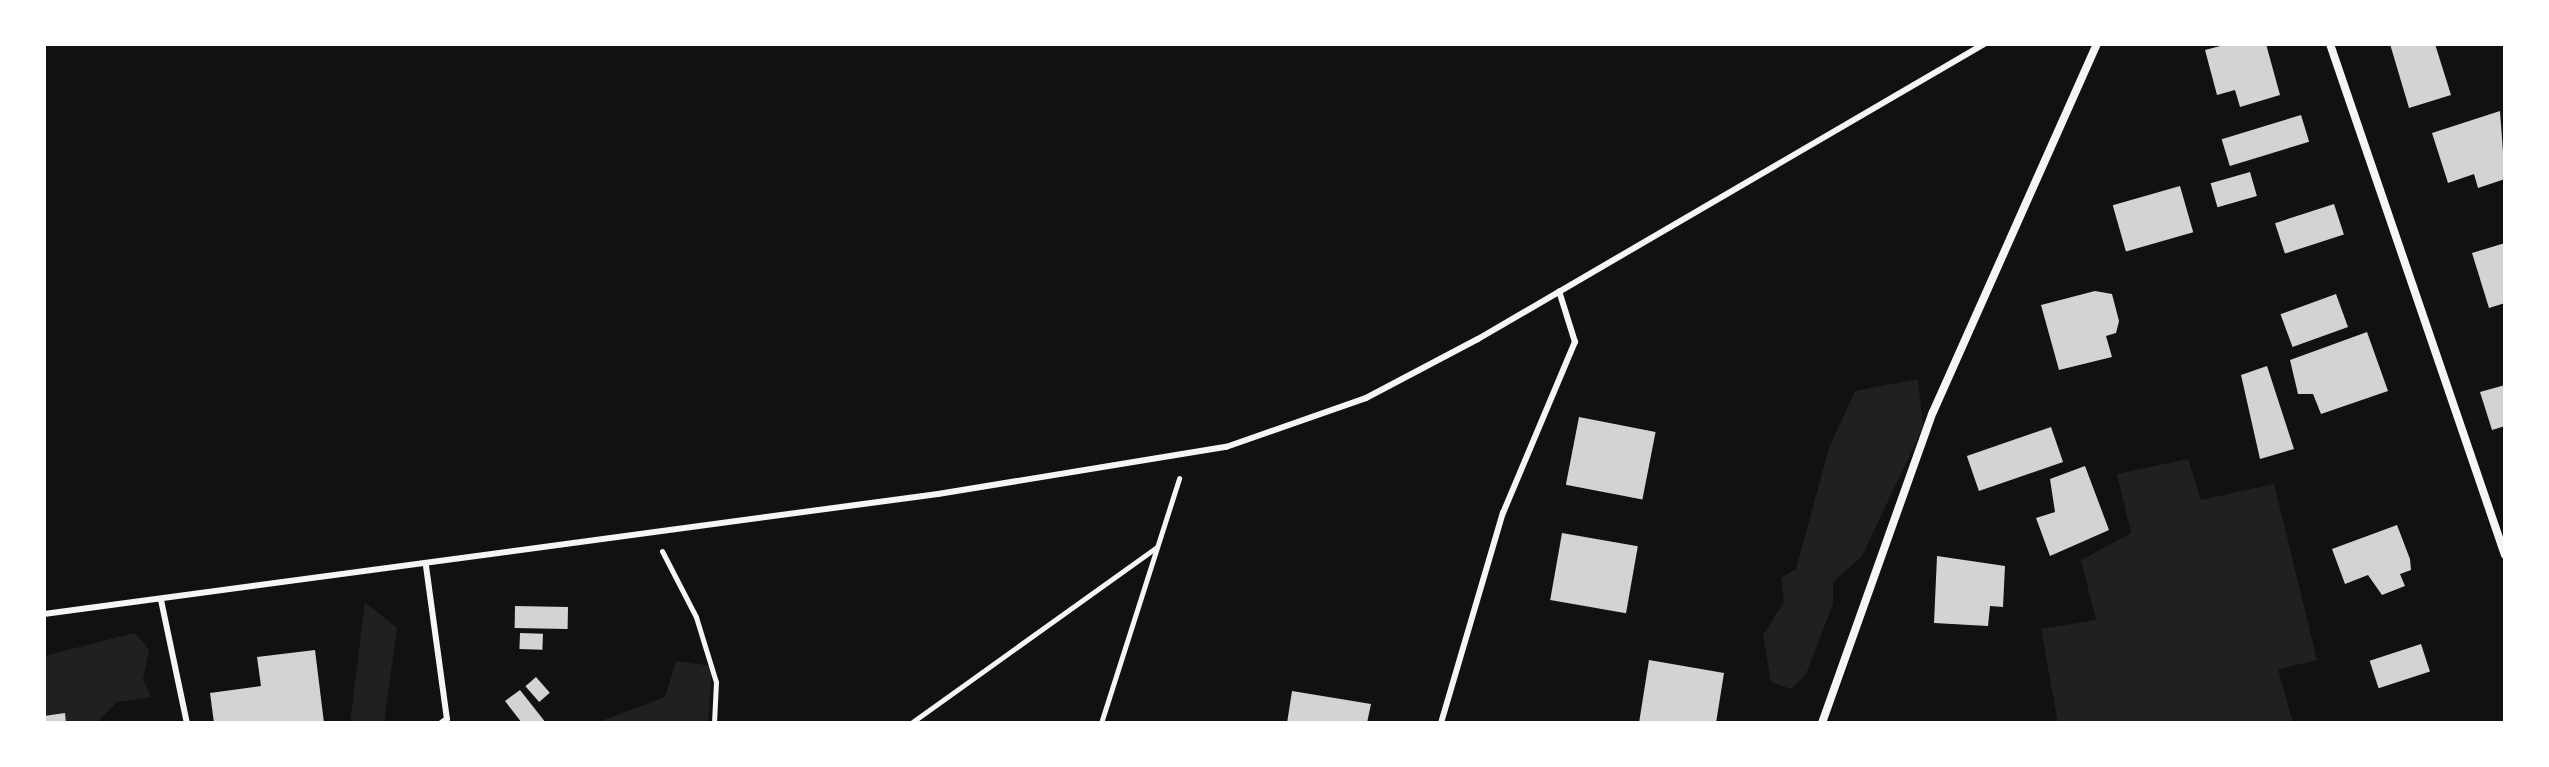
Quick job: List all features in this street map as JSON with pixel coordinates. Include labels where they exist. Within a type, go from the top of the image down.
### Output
[{"type":"street","points":[[1822,723],[1933,412],[2097,44]]},
{"type":"street","points":[[2330,44],[2505,555]]},
{"type":"lane","points":[[44,614],[426,566],[1186,454],[1366,398],[1559,291],[1984,44]]},
{"type":"lane","points":[[1441,723],[1503,513],[1575,342],[1559,291]]},
{"type":"lane","points":[[426,566],[447,719],[441,723]]},
{"type":"lane","points":[[161,600],[187,723]]},
{"type":"path","points":[[1101,723],[1186,454]]},
{"type":"path","points":[[652,532],[696,617],[716,682],[714,723]]},
{"type":"path","points":[[911,723],[1157,547]]},
{"type":"shaded area","points":[[1918,379],[1923,427],[1862,556],[1833,582],[1833,604],[1806,674],[1791,689],[1771,682],[1763,635],[1784,602],[1781,578],[1796,569],[1829,448],[1855,391]]},
{"type":"shaded area","points":[[2188,459],[2201,500],[2274,484],[2317,660],[2278,669],[2293,723],[2058,723],[2041,629],[2096,620],[2081,560],[2131,533],[2117,474]]},
{"type":"shaded area","points":[[365,602],[397,628],[384,723],[350,723]]},
{"type":"shaded area","points":[[134,633],[149,649],[143,679],[151,697],[117,702],[96,723],[44,723],[44,656]]},
{"type":"shaded area","points":[[676,661],[712,666],[708,723],[596,723],[665,697]]},
{"type":"building","points":[[2228,44],[2266,44],[2280,95],[2240,107],[2235,90],[2217,95],[2205,50]]},
{"type":"building","points":[[2390,44],[2435,44],[2451,95],[2409,108]]},
{"type":"building","points":[[2500,111],[2505,179],[2478,188],[2474,174],[2448,183],[2432,133]]},
{"type":"building","points":[[2301,115],[2309,142],[2230,166],[2222,139]]},
{"type":"building","points":[[2250,172],[2257,196],[2217,207],[2211,183]]},
{"type":"building","points":[[2180,186],[2193,232],[2126,251],[2113,205]]},
{"type":"building","points":[[2334,204],[2344,234],[2285,254],[2275,223]]},
{"type":"building","points":[[2505,243],[2505,303],[2489,308],[2472,253]]},
{"type":"building","points":[[2095,291],[2112,294],[2119,321],[2116,333],[2106,336],[2112,357],[2059,370],[2041,305]]},
{"type":"building","points":[[2336,294],[2348,327],[2293,347],[2281,314]]},
{"type":"building","points":[[2367,332],[2388,391],[2321,414],[2313,394],[2298,394],[2290,360]]},
{"type":"building","points":[[2267,366],[2294,449],[2260,459],[2241,375]]},
{"type":"building","points":[[2505,385],[2505,426],[2492,430],[2480,392]]},
{"type":"building","points":[[1579,417],[1656,432],[1642,500],[1566,485]]},
{"type":"building","points":[[2051,427],[2063,462],[1979,491],[1967,456]]},
{"type":"building","points":[[2085,466],[2109,530],[2050,556],[2036,518],[2055,512],[2050,479]]},
{"type":"building","points":[[2397,525],[2410,559],[2411,570],[2400,574],[2405,586],[2382,595],[2368,575],[2345,584],[2332,549]]},
{"type":"building","points":[[1562,533],[1638,546],[1626,613],[1550,600]]},
{"type":"building","points":[[1937,556],[2005,566],[2003,607],[1990,606],[1988,626],[1934,623]]},
{"type":"building","points":[[515,606],[568,607],[568,629],[515,628]]},
{"type":"building","points":[[520,633],[543,634],[542,650],[519,649]]},
{"type":"building","points":[[2421,644],[2430,672],[2379,688],[2370,661]]},
{"type":"building","points":[[315,650],[324,723],[214,723],[210,693],[261,686],[257,657]]},
{"type":"building","points":[[1649,660],[1724,673],[1716,723],[1639,723]]},
{"type":"building","points":[[536,677],[550,693],[539,702],[525,686]]},
{"type":"building","points":[[520,690],[546,723],[522,723],[505,701]]},
{"type":"building","points":[[1292,691],[1371,704],[1367,723],[1287,723]]},
{"type":"building","points":[[65,713],[66,723],[44,723],[44,716]]}]
